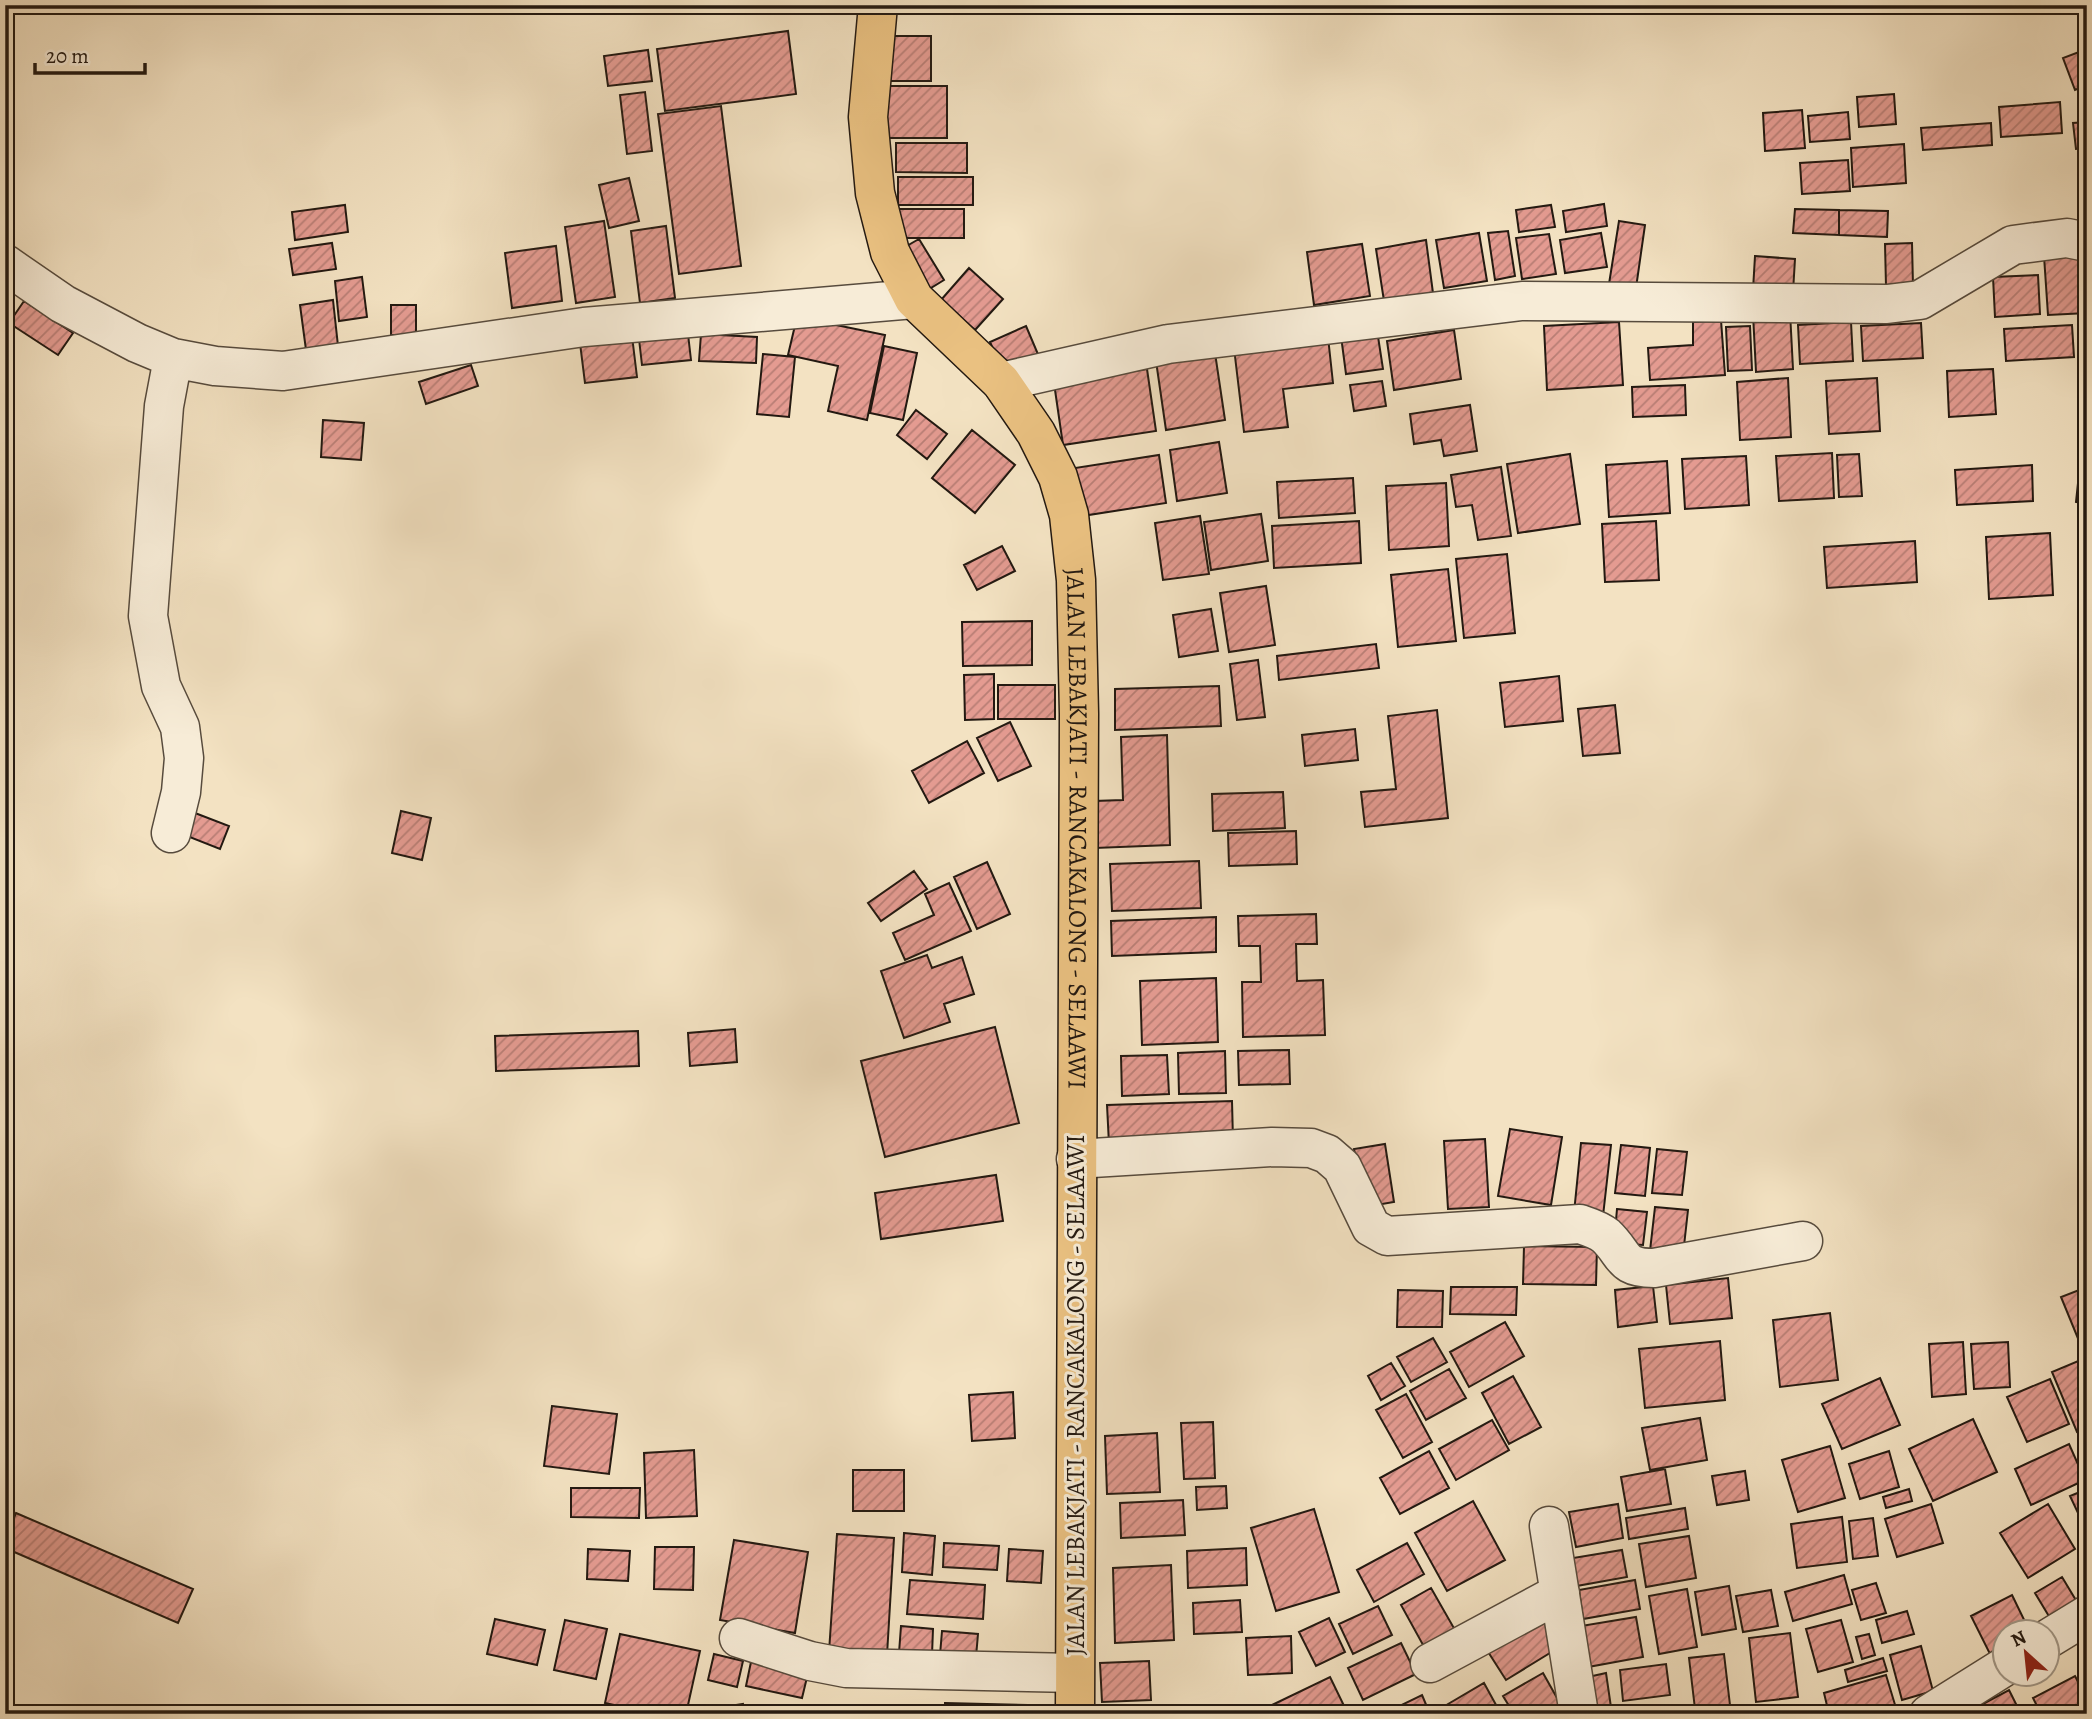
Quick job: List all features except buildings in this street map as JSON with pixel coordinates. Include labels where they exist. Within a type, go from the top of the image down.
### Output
[{"type":"main road","name":"JALAN LEBAKJATI - RANCAKALONG - SELAAWI","points":[[878,5],[868,117],[875,193],[890,252],[914,299],[1001,382],[1035,433],[1058,477],[1069,515],[1076,580],[1079,714],[1075,1714]]},
{"type":"street","points":[[1001,382],[1168,344],[1522,301],[1887,304],[1920,300],[2013,245],[2067,238],[2087,242]]},
{"type":"street","points":[[5,264],[63,304],[137,344],[173,358],[215,366],[283,371],[584,327],[914,299]]},
{"type":"street","points":[[171,833],[181,792],[184,758],[180,727],[161,686],[149,616],[164,406],[173,358]]},
{"type":"street","points":[[1076,1159],[1272,1147],[1311,1148],[1327,1154],[1342,1167],[1371,1227],[1387,1236],[1580,1224],[1605,1235],[1621,1256],[1637,1268],[1654,1268],[1803,1241]]},
{"type":"street","points":[[1549,1526],[1579,1714]]},
{"type":"street","points":[[1430,1662],[1560,1593]]},
{"type":"street","points":[[2060,1631],[2087,1615]]},
{"type":"street","points":[[739,1638],[810,1661],[846,1668],[1074,1673]]},
{"type":"street","points":[[1929,1714],[1990,1676]]}]
